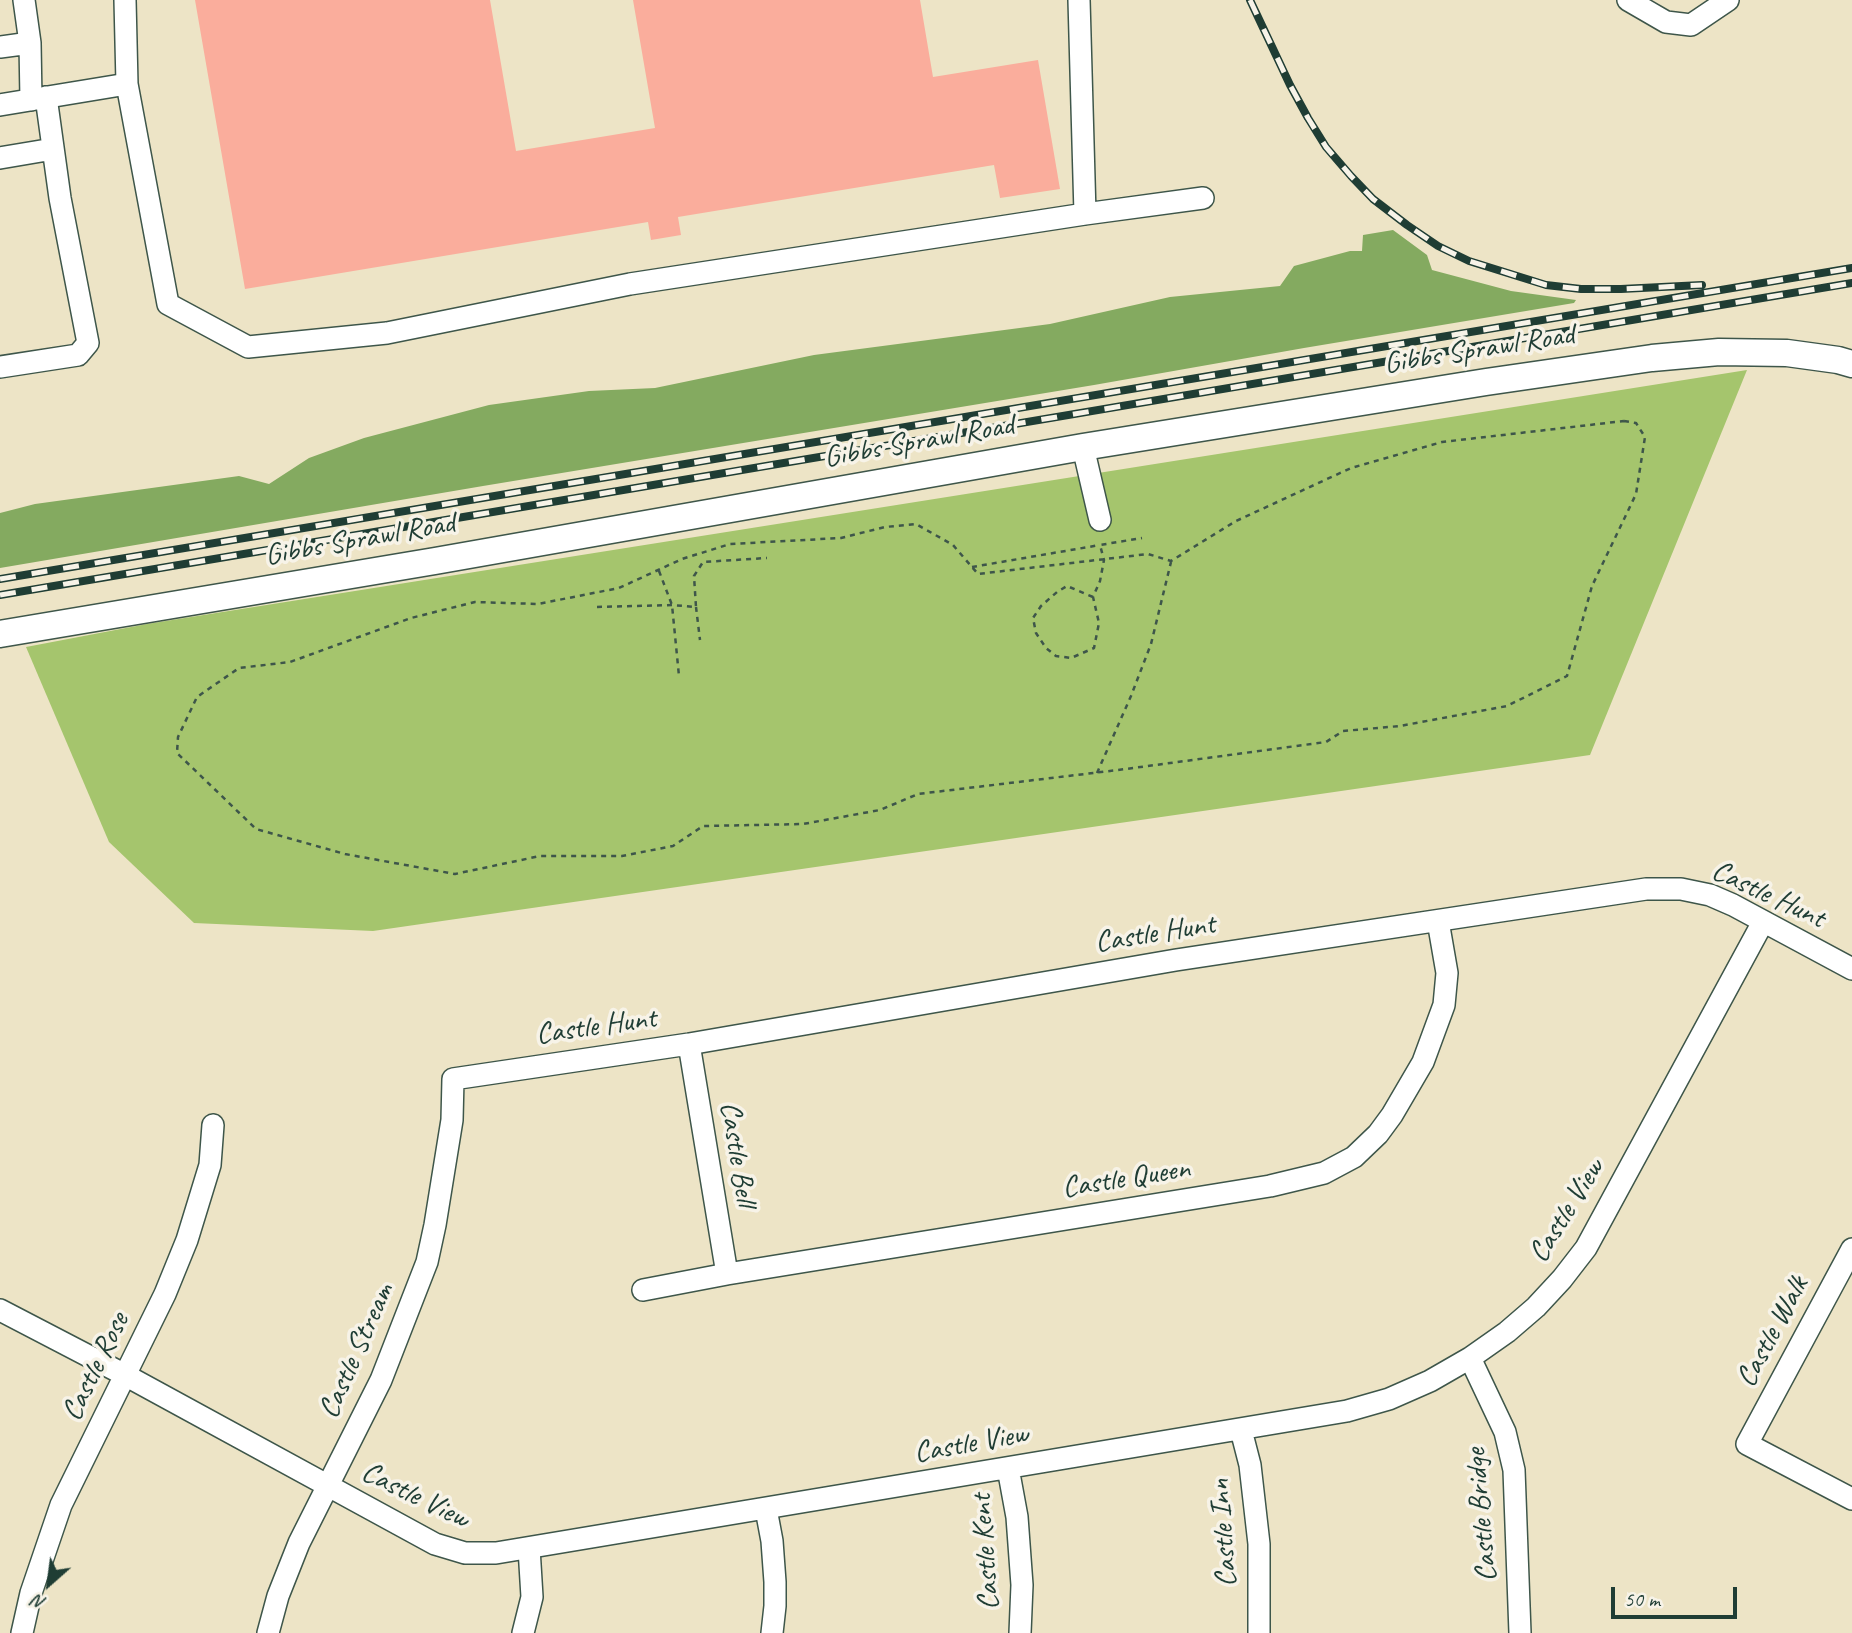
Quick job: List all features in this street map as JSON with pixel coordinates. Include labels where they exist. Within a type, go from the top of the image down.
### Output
[{"type":"main road","name":"Gibbs Sprawl Road","points":[[0,634],[1083,447],[1448,387],[1652,358],[1718,352],[1787,353],[1852,364]]},
{"type":"street","points":[[0,367],[78,355],[88,344],[53,149],[38,99],[24,0]]},
{"type":"street","points":[[125,0],[127,84],[168,304],[248,347],[387,333],[630,284],[1203,198]]},
{"type":"street","points":[[1079,0],[1085,214]]},
{"type":"street","points":[[1628,0],[1666,22],[1691,25],[1728,0]]},
{"type":"street","points":[[0,47],[30,43]]},
{"type":"street","points":[[0,105],[127,84]]},
{"type":"street","points":[[0,158],[53,149]]},
{"type":"street","points":[[1083,447],[1100,520]]},
{"type":"street","name":"Castle Hunt","points":[[453,1079],[689,1044],[1176,960],[1646,889],[1681,889],[1710,895],[1852,969]]},
{"type":"street","name":"Castle Queen","points":[[643,1290],[1270,1186],[1324,1173],[1354,1157],[1378,1134],[1423,1062],[1444,1005],[1447,973],[1438,921]]},
{"type":"street","name":"Castle View","points":[[0,1310],[444,1548],[465,1553],[496,1553],[766,1510],[1347,1411],[1389,1399],[1430,1381],[1470,1358],[1507,1332],[1563,1279],[1586,1248],[1763,922]]},
{"type":"street","name":"Castle Bell","points":[[689,1044],[727,1274]]},
{"type":"street","name":"Castle Stream","points":[[268,1633],[278,1596],[299,1543],[381,1380],[427,1262],[452,1121],[453,1079]]},
{"type":"street","name":"Castle Rose","points":[[22,1633],[31,1593],[61,1505],[165,1294],[187,1240],[210,1166],[214,1125]]},
{"type":"street","name":"Castle Walk","points":[[1852,1249],[1747,1444],[1852,1499]]},
{"type":"street","name":"Castle Bridge","points":[[1470,1358],[1505,1432],[1514,1470],[1520,1633]]},
{"type":"street","name":"Castle Inn","points":[[1241,1430],[1250,1465],[1259,1544],[1259,1633]]},
{"type":"street","name":"Castle Kent","points":[[1008,1468],[1017,1517],[1022,1585],[1020,1633]]},
{"type":"street","points":[[766,1510],[772,1541],[775,1582],[772,1633]]},
{"type":"street","points":[[523,1633],[532,1597],[529,1548]]},
{"type":"path","points":[[1097,773],[1151,644],[1171,561],[1236,521],[1351,468],[1442,442],[1625,421],[1636,423],[1645,436],[1636,494],[1592,586],[1567,676],[1507,706],[1400,726],[1343,731],[1326,742],[1097,773],[918,794],[880,810],[803,824],[703,826],[673,846],[622,856],[540,856],[455,874],[345,854],[256,829],[177,753],[178,737],[197,697],[239,668],[290,663],[411,618],[475,603],[538,604],[619,587],[682,559],[730,544],[841,538],[885,527],[916,524],[953,545],[978,574],[1147,554],[1171,561]]},
{"type":"path","points":[[972,567],[1142,538]]},
{"type":"path","points":[[1093,597],[1067,586],[1041,606],[1033,618],[1036,633],[1046,648],[1056,656],[1071,658],[1094,648],[1099,623],[1093,597],[1104,561],[1100,545]]},
{"type":"path","points":[[700,640],[694,576],[703,562],[767,558]]},
{"type":"path","points":[[659,570],[672,605],[679,676]]},
{"type":"path","points":[[597,607],[696,607]]},
{"type":"green space","points":[[1393,230],[1427,255],[1432,270],[1511,291],[1576,300],[1574,303],[1094,385],[0,568],[0,513],[35,504],[239,476],[269,484],[309,458],[364,438],[489,405],[589,391],[655,388],[814,355],[1050,324],[1170,297],[1280,286],[1294,266],[1350,251],[1362,251],[1363,235]]},
{"type":"green space","points":[[1747,370],[1590,755],[373,931],[194,923],[109,842],[26,647],[147,624]]},
{"type":"building","points":[[195,0],[490,0],[516,151],[655,128],[633,0],[920,0],[933,77],[1038,60],[1060,189],[1000,198],[994,165],[678,217],[681,235],[651,240],[648,222],[245,289]]},
{"type":"railway","points":[[1250,0],[1290,85],[1326,147],[1373,199],[1438,246],[1469,261],[1546,285],[1581,289],[1702,285]]},
{"type":"railway","points":[[0,579],[1852,268]]},
{"type":"railway","points":[[0,595],[1852,283]]}]
